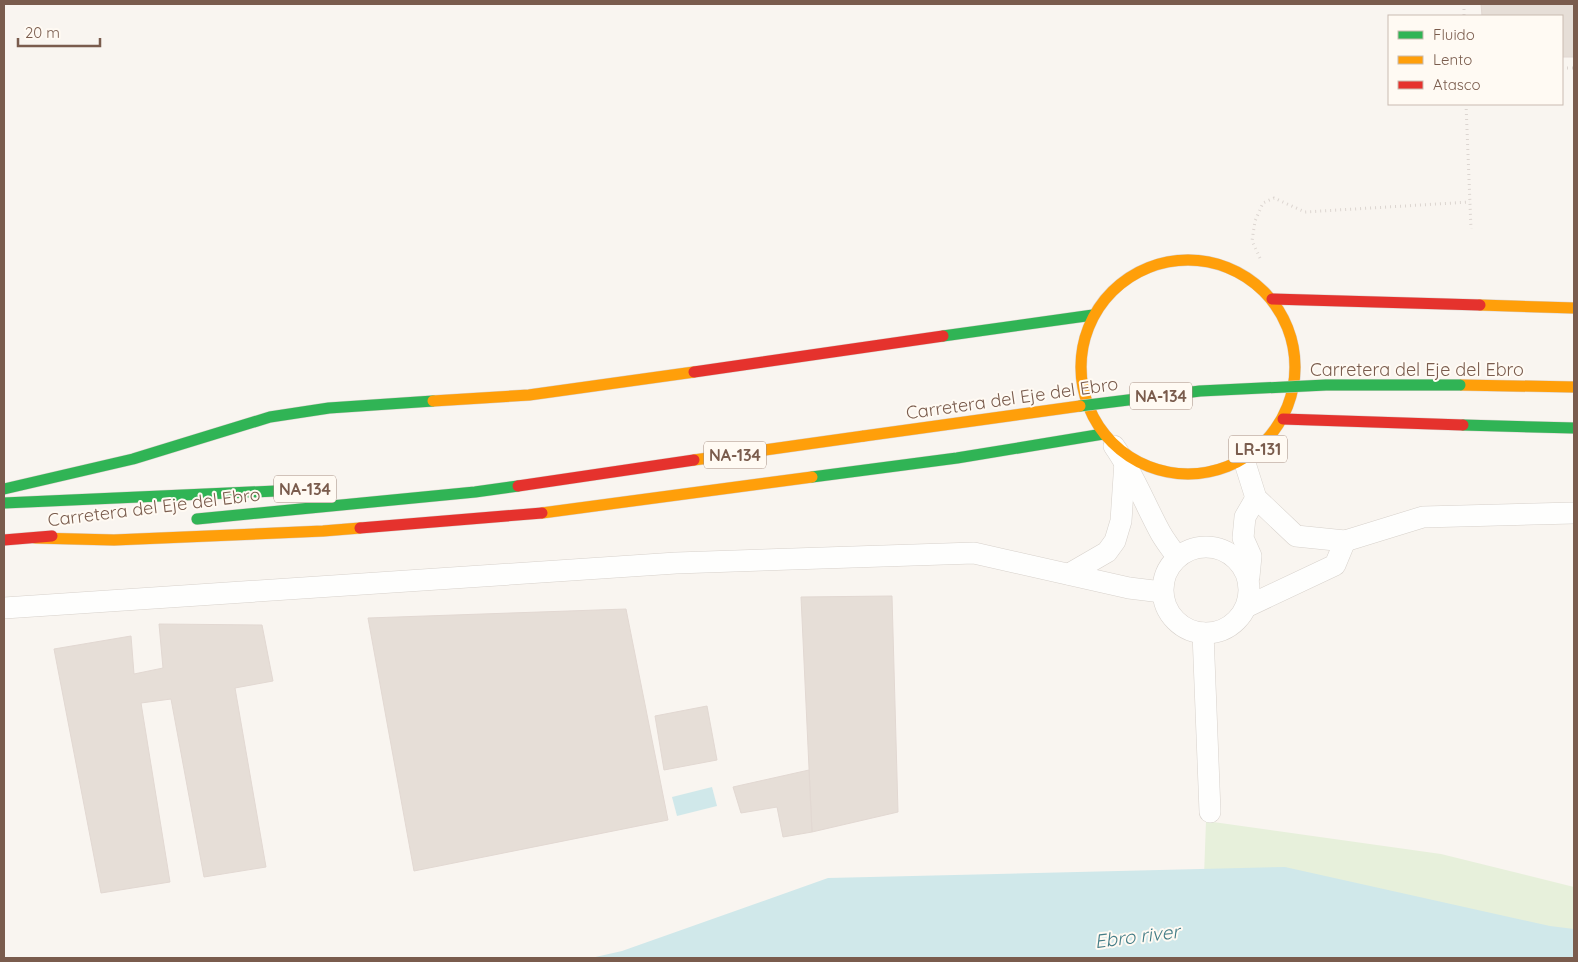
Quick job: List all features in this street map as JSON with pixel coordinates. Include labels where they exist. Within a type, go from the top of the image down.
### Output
[{"type":"main road","name":"LR-131","points":[[1192,260],[1217,264],[1236,271],[1254,282],[1272,299],[1288,326],[1296,357],[1294,389],[1283,419],[1267,442],[1244,460],[1212,473],[1177,475],[1144,466],[1114,447],[1087,406],[1080,376],[1082,344],[1094,315],[1118,285],[1142,270],[1166,262],[1192,260]]},
{"type":"main road","points":[[1272,299],[1574,308]]},
{"type":"main road","points":[[4,489],[133,459],[270,417],[329,408],[529,395],[1094,315]]},
{"type":"main road","name":"Carretera del Eje del Ebro","points":[[181,521],[475,492],[864,436],[1200,391],[1326,385],[1460,384],[1574,387]]},
{"type":"main road","points":[[1283,419],[1574,428]]},
{"type":"main road","points":[[35,538],[114,540],[323,531],[547,513],[957,458],[1114,447]]},
{"type":"main road","name":"Carretera del Eje del Ebro","points":[[510,475],[606,473]]},
{"type":"main road","name":"Carretera del Eje del Ebro","points":[[4,503],[329,488]]},
{"type":"main road","name":"Carretera del Eje del Ebro","points":[[4,540],[113,529]]},
{"type":"street","points":[[1114,447],[1139,486],[1159,530],[1177,556]]},
{"type":"street","points":[[1069,574],[1107,552],[1115,541],[1122,521],[1114,447]]},
{"type":"street","points":[[1244,460],[1256,498],[1296,536],[1345,541],[1423,517],[1574,513]]},
{"type":"street","points":[[1249,580],[1243,567],[1233,555],[1220,548],[1205,546],[1190,549],[1177,556],[1164,578],[1162,592],[1170,615],[1190,631],[1203,634],[1216,632],[1229,627],[1239,618],[1246,607],[1250,594],[1251,556],[1243,538],[1245,517],[1256,498]]},
{"type":"street","points":[[1246,607],[1335,565],[1345,541]]},
{"type":"street","points":[[4,608],[676,563],[974,553],[1129,588],[1162,592]]},
{"type":"street","points":[[1203,634],[1210,812]]},
{"type":"path","points":[[1466,105],[1472,229]]},
{"type":"path","points":[[1260,258],[1252,241],[1254,221],[1263,203],[1274,198],[1305,212],[1470,202]]},
{"type":"green space","points":[[1206,821],[1441,854],[1574,887],[1574,958],[1201,958]]},
{"type":"water","points":[[712,787],[717,806],[677,816],[672,797]]},
{"type":"water","name":"Ebro river","points":[[1285,867],[1550,926],[1574,929],[1574,958],[591,958],[622,951],[828,878]]},
{"type":"building","points":[[1481,4],[1574,4],[1574,57],[1563,57],[1563,15],[1482,15]]},
{"type":"building","points":[[892,596],[898,812],[812,832],[801,597]]},
{"type":"building","points":[[626,609],[668,820],[414,871],[368,618]]},
{"type":"building","points":[[159,624],[262,625],[273,681],[235,688],[266,867],[204,877],[171,699],[141,703],[170,882],[101,893],[54,649],[131,636],[134,674],[163,668]]},
{"type":"building","points":[[707,706],[717,760],[664,770],[655,716]]},
{"type":"building","points":[[809,770],[812,832],[783,837],[777,807],[741,813],[733,787]]},
{"type":"traffic: fast","points":[[943,336],[1093,315]]},
{"type":"traffic: fast","points":[[1080,406],[1200,391],[1326,385],[1460,385]]},
{"type":"traffic: fast","points":[[4,489],[133,459],[270,417],[329,408],[433,401]]},
{"type":"traffic: fast","points":[[1463,425],[1574,428]]},
{"type":"traffic: fast","points":[[812,477],[957,458],[1103,434]]},
{"type":"traffic: fast","points":[[197,519],[475,492],[518,486]]},
{"type":"traffic: fast","points":[[4,503],[320,489]]},
{"type":"traffic: slow","points":[[1177,260],[1199,260],[1219,264],[1239,272],[1264,291],[1283,316],[1291,336],[1295,367],[1291,398],[1283,418],[1264,443],[1239,462],[1219,470],[1199,474],[1177,474],[1157,470],[1137,462],[1120,450],[1105,435],[1093,418],[1085,398],[1081,378],[1081,356],[1085,336],[1093,316],[1105,299],[1120,284],[1137,272],[1157,264],[1177,260]]},
{"type":"traffic: slow","points":[[1480,305],[1574,308]]},
{"type":"traffic: slow","points":[[433,401],[529,395],[694,372]]},
{"type":"traffic: slow","points":[[1460,385],[1574,387]]},
{"type":"traffic: slow","points":[[864,436],[1080,406]]},
{"type":"traffic: slow","points":[[694,460],[864,436]]},
{"type":"traffic: slow","points":[[542,513],[812,477]]},
{"type":"traffic: slow","points":[[35,538],[114,540],[360,528]]},
{"type":"traffic: jam","points":[[1272,299],[1480,305]]},
{"type":"traffic: jam","points":[[694,372],[943,336]]},
{"type":"traffic: jam","points":[[1283,419],[1463,425]]},
{"type":"traffic: jam","points":[[518,486],[694,460]]},
{"type":"traffic: jam","points":[[360,528],[542,513]]},
{"type":"traffic: jam","points":[[4,540],[52,536]]}]
